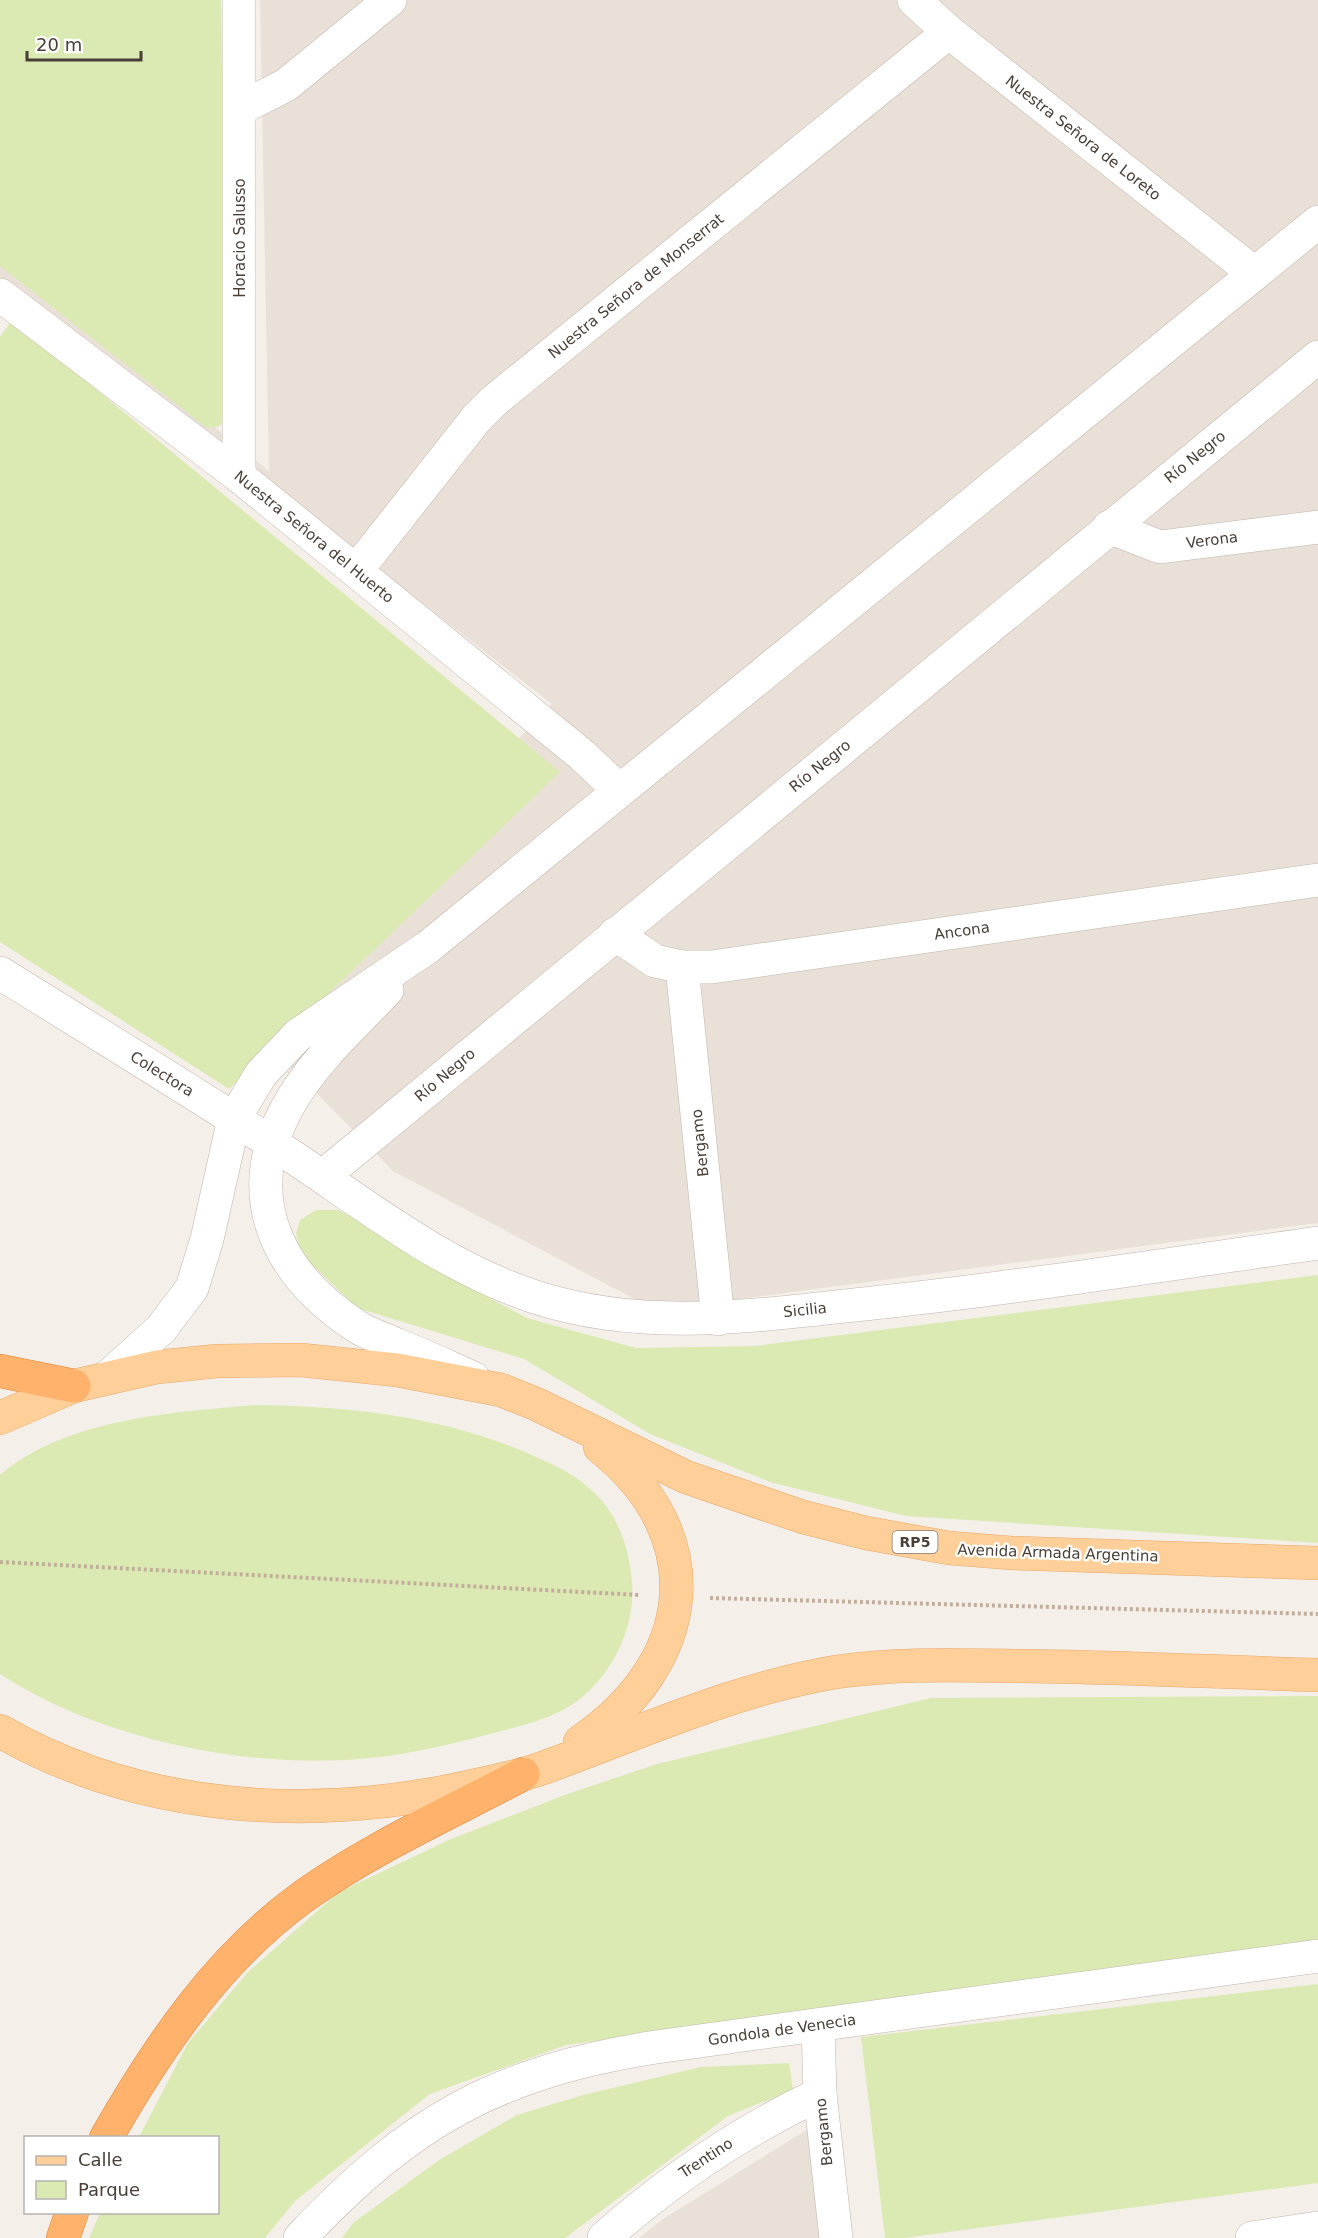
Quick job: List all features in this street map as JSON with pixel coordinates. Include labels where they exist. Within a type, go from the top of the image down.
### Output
[{"type":"highway","points":[[0,1371],[74,1386]]},
{"type":"highway","points":[[107,2136],[134,2088],[202,1993],[237,1954],[269,1925],[304,1897],[348,1868],[532,1772]]},
{"type":"highway","points":[[63,2238],[71,2214]]},
{"type":"main road","name":"Avenida Armada Argentina","points":[[0,1418],[74,1386],[157,1367],[217,1361],[301,1360],[397,1370],[501,1390],[536,1404],[686,1477],[803,1517],[866,1533],[949,1548],[1012,1553],[1318,1563]]},
{"type":"main road","name":"Avenida Armada Argentina","points":[[0,1429],[44,1398]]},
{"type":"main road","name":"Avenida Armada Argentina","points":[[532,1772],[591,1734],[624,1707],[653,1671],[669,1638],[678,1597],[675,1563],[664,1524],[644,1489],[618,1461],[584,1434],[536,1404]]},
{"type":"main road","name":"Avenida Armada Argentina","points":[[0,1731],[64,1761],[158,1791],[210,1802],[257,1806],[358,1806],[440,1793],[532,1772],[697,1709],[765,1688],[837,1672],[974,1665],[1318,1676]]},
{"type":"main road","name":"Avenida Armada Argentina","points":[[0,1718],[64,1761]]},
{"type":"street","name":"Horacio Salusso","points":[[239,0],[241,108],[239,476]]},
{"type":"street","points":[[241,108],[286,85],[390,0]]},
{"type":"street","name":"Nuestra Señora de Loreto","points":[[914,0],[949,32],[1254,273]]},
{"type":"street","name":"Nuestra Señora de Monserrat","points":[[356,571],[476,419],[495,400],[949,32]]},
{"type":"street","points":[[108,1377],[161,1329],[192,1288],[207,1239],[234,1119],[261,1074],[298,1035],[428,947],[1318,222]]},
{"type":"street","name":"Nuestra Señora del Huerto","points":[[0,295],[239,476],[582,754],[619,790]]},
{"type":"street","name":"Río Negro","points":[[323,1176],[1318,357]]},
{"type":"street","name":"Verona","points":[[1110,527],[1160,547],[1318,527]]},
{"type":"street","name":"Ancona","points":[[615,934],[655,961],[682,967],[712,967],[1318,880]]},
{"type":"street","points":[[428,947],[325,1055],[294,1097],[272,1143],[266,1174],[267,1211],[284,1258],[319,1300],[358,1328],[501,1390]]},
{"type":"street","name":"Bergamo","points":[[682,967],[718,1319]]},
{"type":"street","name":"Colectora","points":[[0,973],[323,1176]]},
{"type":"street","name":"Sicilia","points":[[323,1176],[415,1240],[483,1277],[534,1297],[585,1311],[633,1318],[718,1319],[966,1293],[1318,1243]]},
{"type":"street","name":"Gondola de Venecia","points":[[300,2238],[365,2173],[406,2140],[463,2104],[504,2085],[597,2056],[1318,1956]]},
{"type":"street","name":"Bergamo","points":[[818,2025],[820,2094],[836,2238]]},
{"type":"street","name":"Trentino","points":[[604,2238],[678,2175],[772,2116],[820,2094]]},
{"type":"street","points":[[1252,2238],[1318,2228]]},
{"type":"shaded area","points":[[260,0],[1318,0],[1318,1223],[655,1310],[393,1171],[247,1022],[552,704],[20,290],[0,313],[0,254],[269,471]]},
{"type":"shaded area","points":[[813,2126],[824,2238],[639,2238],[663,2219]]},
{"type":"green space","points":[[0,0],[221,0],[227,418],[218,427],[207,428],[0,266]]},
{"type":"green space","points":[[12,320],[560,772],[229,1089],[0,942],[0,337]]},
{"type":"green space","points":[[316,1210],[338,1210],[364,1223],[410,1256],[527,1318],[636,1348],[755,1346],[1318,1275],[1318,1543],[906,1516],[770,1482],[650,1434],[524,1359],[357,1308],[301,1254],[296,1233],[300,1220]]},
{"type":"green space","points":[[255,1405],[359,1411],[426,1422],[493,1440],[525,1452],[558,1467],[581,1481],[598,1496],[614,1518],[628,1555],[632,1582],[630,1616],[626,1633],[611,1664],[589,1691],[576,1702],[555,1714],[521,1726],[451,1744],[398,1754],[362,1759],[301,1761],[211,1752],[121,1730],[37,1696],[0,1674],[0,1475],[26,1456],[56,1441],[88,1430],[155,1415]]},
{"type":"green space","points":[[1318,1696],[1318,1945],[566,2045],[430,2094],[295,2201],[265,2238],[89,2238],[100,2214],[219,2214],[219,2136],[140,2136],[188,2043],[247,1973],[339,1892],[451,1839],[570,1793],[657,1764],[931,1698]]},
{"type":"green space","points":[[1318,1984],[1318,2183],[904,2238],[885,2238],[861,2037]]},
{"type":"green space","points":[[789,2063],[793,2090],[728,2116],[565,2238],[342,2238],[353,2223],[439,2160],[517,2115],[583,2095],[701,2067]]}]
